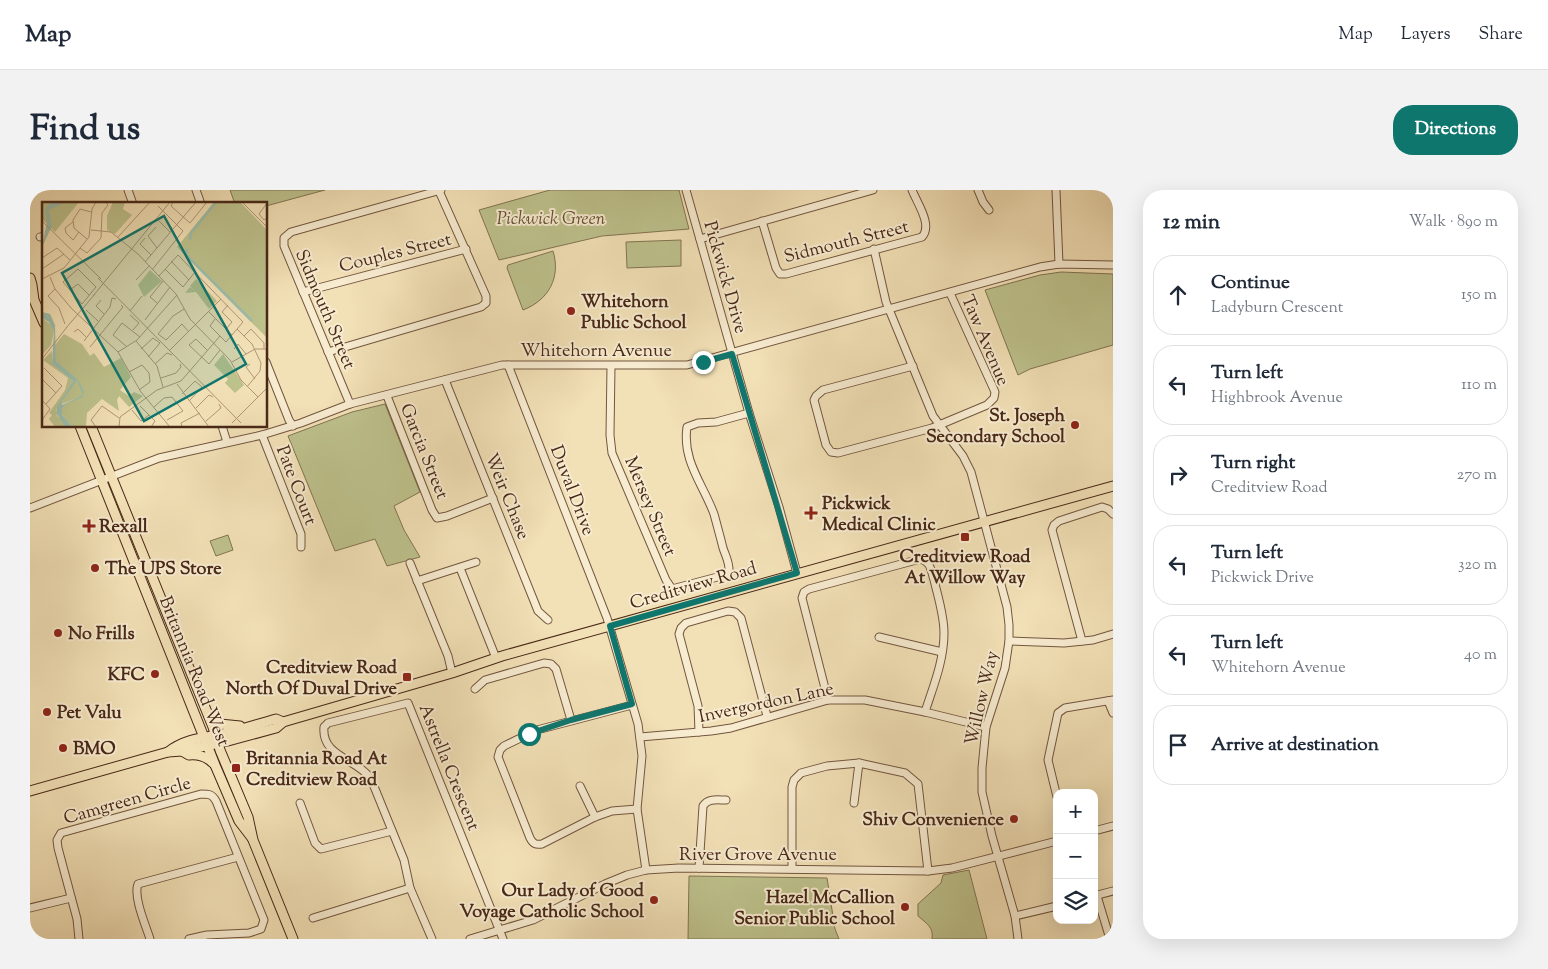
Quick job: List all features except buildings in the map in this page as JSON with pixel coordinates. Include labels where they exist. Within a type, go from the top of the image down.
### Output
[{"type":"main road","points":[[30,278],[32,298],[42,320]]},
{"type":"main road","name":"Britannia Road West","points":[[81,428],[215,765],[239,821],[253,840]]},
{"type":"main road","name":"Britannia Road West","points":[[92,428],[207,712],[248,817],[253,840],[293,939]]},
{"type":"main road","name":"Creditview Road","points":[[168,752],[178,744],[206,741],[276,728],[283,722],[452,673],[496,658],[1113,486]]},
{"type":"main road","points":[[207,712],[220,724],[228,726],[236,724],[242,727]]},
{"type":"main road","name":"Creditview Road","points":[[216,739],[242,727],[276,720],[283,722]]},
{"type":"main road","name":"Creditview Road","points":[[30,791],[168,752],[182,751],[206,741]]},
{"type":"main road","points":[[182,751],[189,756],[196,754],[203,756],[215,765]]},
{"type":"street","points":[[196,190],[200,202]]},
{"type":"street","points":[[328,352],[482,307],[486,303],[486,296],[440,190]]},
{"type":"street","name":"Sidmouth Street","points":[[350,404],[284,246],[284,238],[290,232],[440,190]]},
{"type":"street","name":"Pickwick Drive","points":[[686,190],[749,413],[797,573]]},
{"type":"street","points":[[700,238],[853,193],[873,190]]},
{"type":"street","name":"Sidmouth Street","points":[[762,221],[776,268],[780,274],[786,274],[874,249],[918,239],[926,233],[926,224],[912,190]]},
{"type":"street","points":[[978,190],[989,210]]},
{"type":"street","points":[[1056,190],[1059,264]]},
{"type":"street","name":"Willow Way","points":[[874,249],[889,309],[934,416],[963,456],[971,472],[1007,607],[1009,641],[1005,668],[986,728],[982,792],[1015,916],[1018,939]]},
{"type":"street","name":"Couples Street","points":[[303,292],[466,250]]},
{"type":"street","name":"Whitehorn Avenue","points":[[30,508],[159,458],[293,426],[350,404],[508,365],[688,365],[1040,267],[1059,264],[1113,265]]},
{"type":"street","name":"Taw Avenue","points":[[940,425],[987,405],[994,398],[996,392],[950,293]]},
{"type":"street","name":"Duval Drive","points":[[508,365],[610,626],[632,704],[640,737],[642,756],[637,809],[646,870]]},
{"type":"street","name":"Mersey Street","points":[[611,366],[610,435],[612,453],[666,580],[672,589],[725,576],[729,573],[730,564],[725,556],[713,513],[690,462],[687,452],[687,427],[698,423],[716,422],[749,413]]},
{"type":"street","points":[[913,366],[824,390],[816,396],[814,400],[826,445],[831,452],[838,453],[940,425]]},
{"type":"street","points":[[268,367],[293,426]]},
{"type":"street","name":"Weir Chase","points":[[445,380],[538,611],[548,620]]},
{"type":"street","name":"Garcia Street","points":[[386,396],[432,510],[437,518],[493,498]]},
{"type":"street","points":[[223,428],[227,442]]},
{"type":"street","name":"Pate Court","points":[[262,434],[301,534],[301,548]]},
{"type":"street","points":[[1082,641],[1052,530],[1059,521],[1102,507],[1108,509],[1113,514]]},
{"type":"street","points":[[828,700],[802,598],[804,592],[915,559],[924,559],[930,565],[942,612],[944,634],[939,669],[925,712]]},
{"type":"street","points":[[418,581],[476,562]]},
{"type":"street","points":[[410,563],[448,656],[452,673]]},
{"type":"street","points":[[460,568],[496,658]]},
{"type":"street","points":[[699,732],[698,706],[679,631],[686,623],[728,611],[735,612],[741,618],[767,716]]},
{"type":"street","points":[[1009,641],[1064,644],[1113,634]]},
{"type":"street","points":[[879,637],[942,652]]},
{"type":"street","points":[[475,689],[485,680],[544,663],[551,664],[556,669],[571,720]]},
{"type":"street","name":"Invergordon Lane","points":[[640,737],[731,728],[767,716],[828,700],[865,700],[925,712],[986,728]]},
{"type":"street","points":[[1055,789],[1048,760],[1058,713],[1066,708],[1111,701],[1113,713]]},
{"type":"street","name":"Astrella Crescent","points":[[432,939],[410,888],[404,860],[371,779],[361,768],[334,752],[326,740],[324,727],[328,723],[408,703],[500,931]]},
{"type":"street","points":[[632,704],[537,730],[504,746],[498,753],[499,760],[532,842],[536,844],[542,844],[595,817],[612,811],[637,809]]},
{"type":"street","points":[[854,803],[859,763]]},
{"type":"street","points":[[792,869],[792,787],[794,780],[800,773],[826,766],[859,763],[905,773],[918,784],[928,871]]},
{"type":"street","points":[[580,786],[595,817]]},
{"type":"street","name":"Camgreen Circle","points":[[79,939],[77,919],[58,848],[57,840],[61,833],[201,794],[209,794],[214,798],[264,920],[263,926],[258,931],[207,935],[190,939]]},
{"type":"street","points":[[698,868],[703,806],[707,801],[716,799],[726,800]]},
{"type":"street","points":[[300,803],[315,843],[321,849],[392,831]]},
{"type":"street","points":[[1098,830],[1113,826]]},
{"type":"street","name":"River Grove Avenue","points":[[470,939],[534,920],[605,884],[646,870],[698,868],[943,870],[1053,842]]},
{"type":"street","points":[[150,939],[137,898],[136,889],[138,884],[238,857]]},
{"type":"street","points":[[313,918],[410,888]]},
{"type":"street","points":[[1098,895],[1113,891]]},
{"type":"street","points":[[30,908],[71,898]]},
{"type":"street","points":[[1098,902],[1110,939]]},
{"type":"street","points":[[1015,916],[1053,907]]},
{"type":"street","points":[[500,931],[503,939]]},
{"type":"green space","points":[[230,190],[325,190],[268,205],[268,202],[234,202]]},
{"type":"green space","name":"Pickwick Green","points":[[550,190],[679,190],[689,229],[602,236],[499,260],[479,210]]},
{"type":"green space","points":[[681,240],[681,266],[627,268],[626,242]]},
{"type":"green space","points":[[553,251],[555,270],[551,286],[540,300],[523,310],[507,268],[508,265]]},
{"type":"green space","points":[[1061,272],[1113,274],[1113,345],[1030,369],[1018,375],[985,290],[1040,275]]},
{"type":"green space","points":[[385,404],[420,492],[394,506],[404,530],[420,557],[387,566],[375,539],[335,551],[288,436],[352,412]]},
{"type":"green space","points":[[228,535],[233,550],[216,556],[210,541]]},
{"type":"green space","points":[[969,870],[987,939],[932,939],[931,928],[918,916],[918,904],[941,883],[943,875]]},
{"type":"green space","points":[[689,876],[827,878],[835,929],[839,939],[688,939]]},
{"type":"place","name":"Whitehorn Public School","points":[[571,311]]},
{"type":"place","name":"St. Joseph Secondary School","points":[[1075,425]]},
{"type":"place","name":"Pickwick Medical Clinic","points":[[811,513]]},
{"type":"place","name":"Rexall","points":[[89,526]]},
{"type":"place","name":"Creditview Road At Willow Way","points":[[965,537]]},
{"type":"place","name":"The UPS Store","points":[[95,568]]},
{"type":"place","name":"No Frills","points":[[58,633]]},
{"type":"place","name":"KFC","points":[[155,674]]},
{"type":"place","name":"Creditview Road North Of Duval Drive","points":[[407,677]]},
{"type":"place","name":"Pet Valu","points":[[47,712]]},
{"type":"place","name":"BMO","points":[[63,748]]},
{"type":"place","name":"Britannia Road At Creditview Road","points":[[236,768]]},
{"type":"place","name":"Shiv Convenience","points":[[1014,819]]},
{"type":"place","name":"Our Lady of Good Voyage Catholic School","points":[[654,900]]},
{"type":"place","name":"Hazel McCallion Senior Public School","points":[[905,907]]},
{"type":"route","points":[[529,734],[571,720],[632,704],[610,626],[797,573],[732,354],[703,362]]}]
